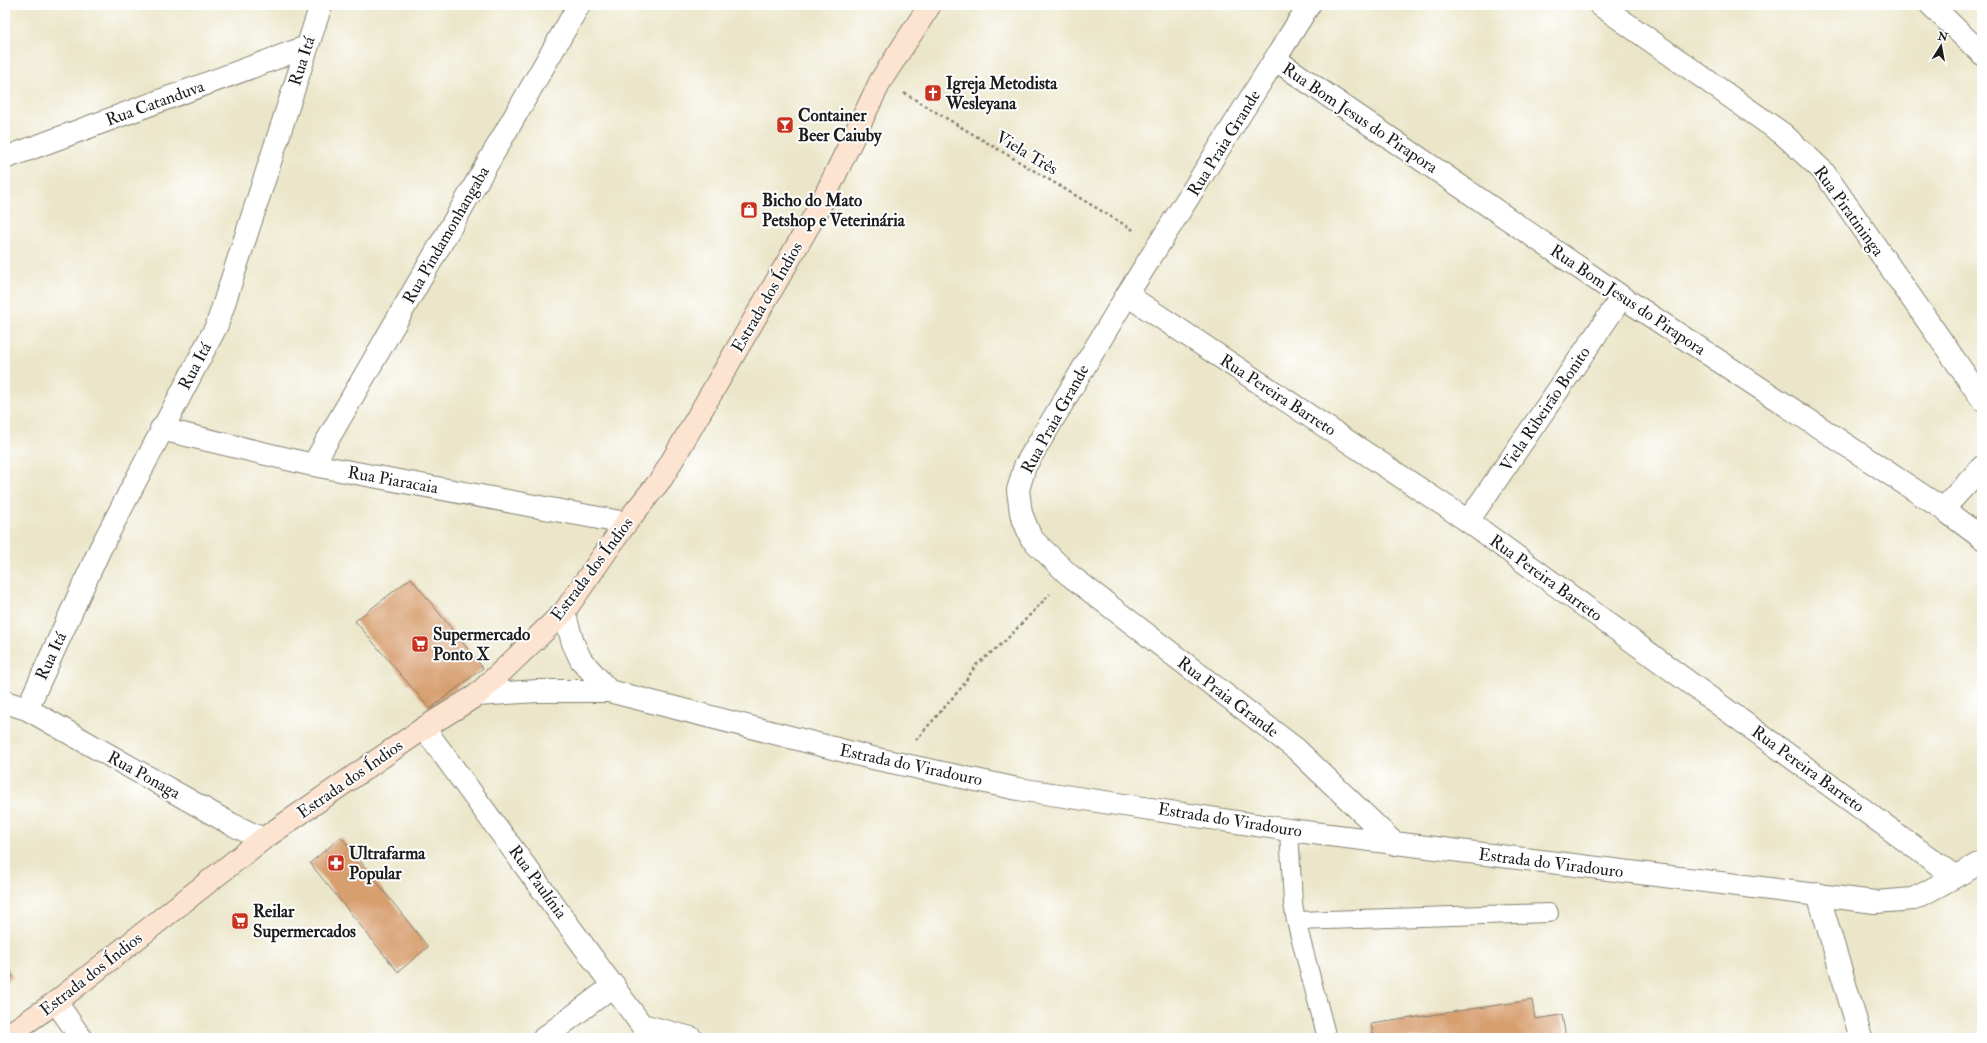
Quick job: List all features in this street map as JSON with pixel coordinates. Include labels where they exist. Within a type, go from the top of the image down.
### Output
[{"type":"street","name":"Rua Itá","points":[[27,709],[100,549],[161,429],[217,325],[321,5]]},
{"type":"street","name":"Rua Pindamonhangaba","points":[[313,465],[579,5]]},
{"type":"street","name":"Estrada dos Índios","points":[[5,1037],[56,1002],[263,839],[424,728],[477,695],[564,612],[626,523],[662,478],[819,208],[881,80],[930,5]]},
{"type":"street","name":"Rua Praia Grande","points":[[1309,5],[1276,60],[1127,295],[1025,466],[1018,490],[1021,513],[1031,538],[1068,574],[1296,749],[1395,844]]},
{"type":"street","name":"Rua Piratininga","points":[[1600,5],[1783,134],[1823,171],[1982,398]]},
{"type":"street","points":[[1931,5],[1982,54]]},
{"type":"street","name":"Rua Catanduva","points":[[5,158],[306,48]]},
{"type":"street","name":"Rua Bom Jesus do Pirapora","points":[[1276,60],[1622,297],[1943,509],[1982,538]]},
{"type":"street","name":"Rua Pereira Barreto","points":[[1127,295],[1468,521],[1954,876]]},
{"type":"street","name":"Viela Ribeirão Bonito","points":[[1468,521],[1622,297]]},
{"type":"street","name":"Rua Piaracaia","points":[[161,429],[313,465],[626,523]]},
{"type":"street","points":[[1943,509],[1982,467]]},
{"type":"street","points":[[564,612],[573,643],[581,660],[609,691]]},
{"type":"street","name":"Estrada do Viradouro","points":[[477,695],[538,691],[609,691],[896,763],[1018,789],[1289,830],[1395,844],[1875,902],[1914,899],[1982,862]]},
{"type":"street","name":"Rua Ponaga","points":[[5,702],[27,709],[231,824],[263,839]]},
{"type":"street","name":"Rua Paulínia","points":[[424,728],[647,1031]]},
{"type":"street","points":[[1818,894],[1861,1038]]},
{"type":"street","points":[[544,1038],[614,985]]},
{"type":"street","points":[[56,1002],[81,1038]]},
{"type":"street","points":[[647,1031],[690,1038]]},
{"type":"lane","points":[[1289,830],[1293,903],[1296,921],[1327,1038]]},
{"type":"lane","points":[[1296,921],[1549,913]]},
{"type":"path","name":"Viela Três","points":[[881,80],[1159,246]]},
{"type":"path","points":[[896,763],[961,688],[976,665],[1004,642],[1068,574]]},
{"type":"building","name":"Supermercado Ponto X","points":[[411,578],[483,668],[430,709],[355,621]]},
{"type":"building","points":[[341,837],[428,947],[398,972],[310,863]]},
{"type":"building","points":[[5,963],[13,977],[5,982]]},
{"type":"building","points":[[1532,1000],[1535,1019],[1562,1015],[1566,1038],[1374,1038],[1371,1024]]},
{"type":"place","name":"Igreja Metodista Wesleyana","points":[[933,93]]},
{"type":"place","name":"Container Beer Caiuby","points":[[785,125]]},
{"type":"place","name":"Bicho do Mato Petshop e Veterinária","points":[[749,210]]},
{"type":"place","name":"Supermercado Ponto X","points":[[420,644]]},
{"type":"place","name":"Ultrafarma Popular","points":[[336,863]]},
{"type":"place","name":"Reilar Supermercados","points":[[240,921]]}]
